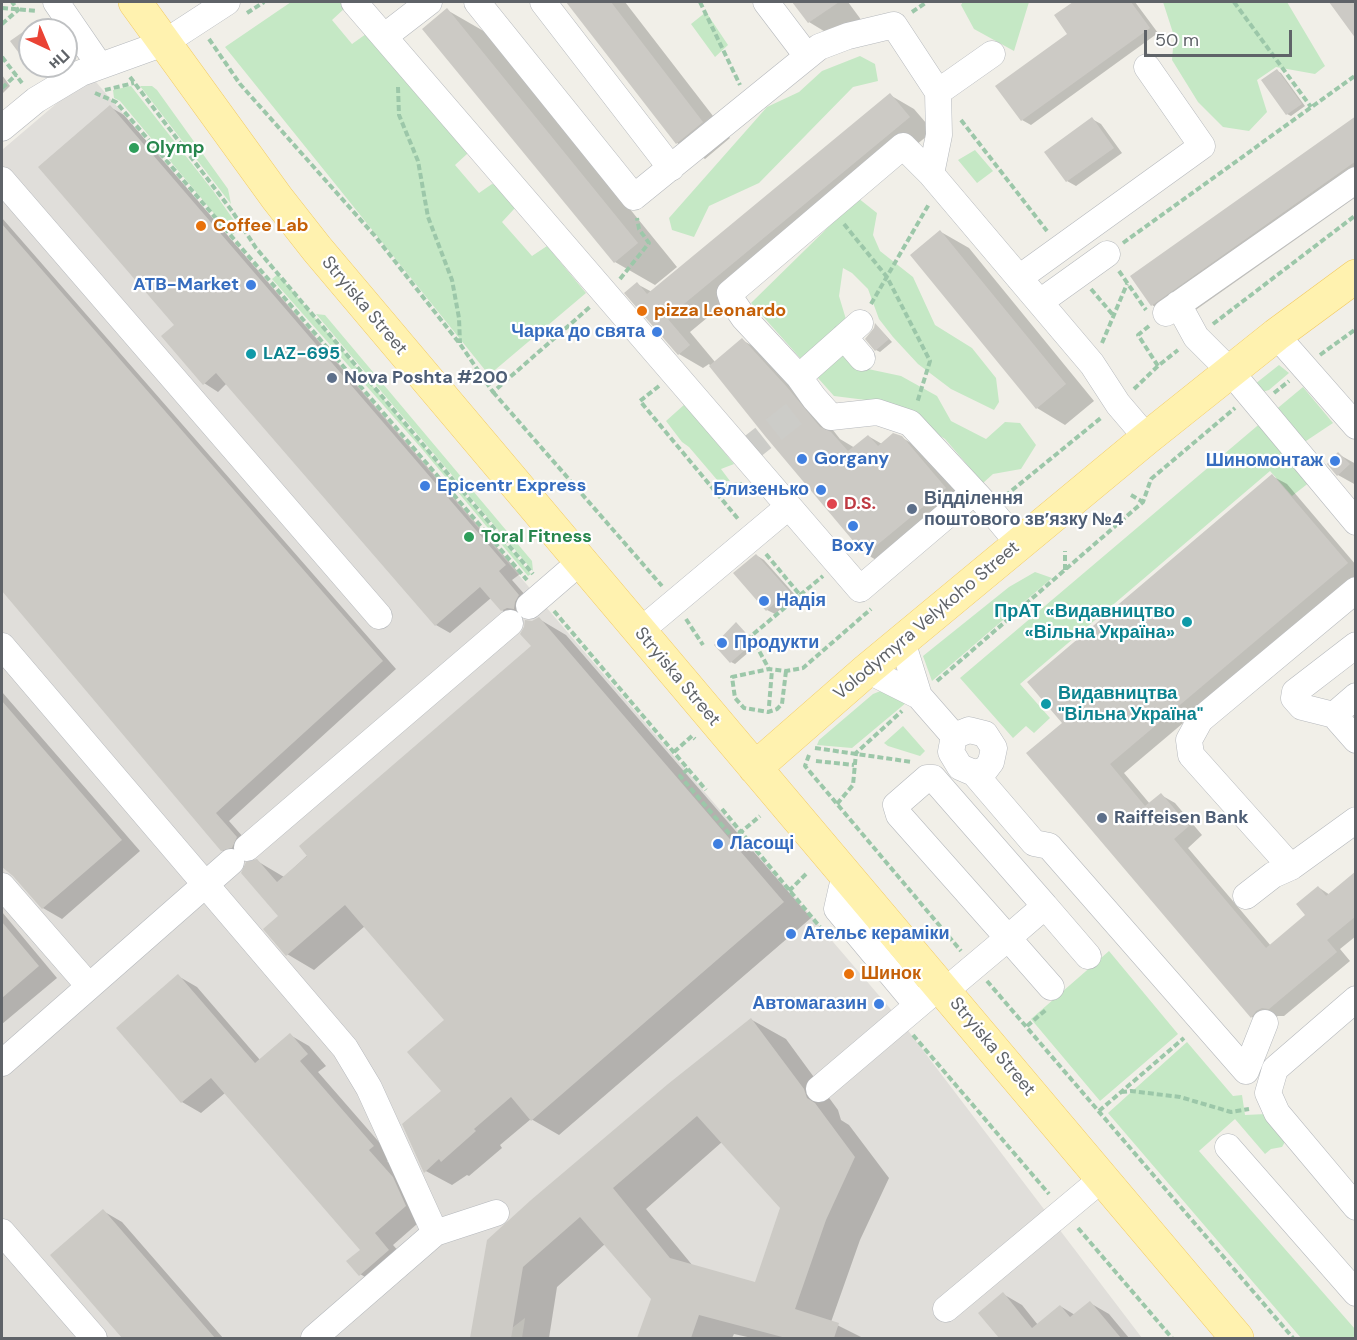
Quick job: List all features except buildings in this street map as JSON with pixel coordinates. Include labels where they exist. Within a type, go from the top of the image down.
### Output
[{"type":"main road","name":"Stryiska Street","points":[[135,2],[276,198],[316,249],[845,874],[926,1000],[1103,1178],[1237,1338]]},
{"type":"main road","name":"Volodymyra Velykoho Street","points":[[754,768],[867,670],[1147,438],[1276,335],[1356,276]]},
{"type":"street","points":[[2,128],[36,100],[81,73],[164,43],[227,2]]},
{"type":"street","points":[[354,2],[860,590],[974,492]]},
{"type":"street","points":[[385,36],[429,2]]},
{"type":"street","points":[[477,2],[634,197],[819,47],[848,36],[894,25],[938,92],[939,135],[936,179]]},
{"type":"street","points":[[543,2],[671,168]]},
{"type":"street","points":[[766,2],[807,56]]},
{"type":"street","points":[[48,6],[100,66]]},
{"type":"street","points":[[938,92],[992,54]]},
{"type":"street","points":[[1019,278],[1202,146],[1148,67]]},
{"type":"street","points":[[1019,544],[910,423],[877,412],[831,417],[799,377],[744,318],[730,293],[903,146],[936,179],[1092,364],[1118,404],[1147,438]]},
{"type":"street","points":[[2,180],[379,616]]},
{"type":"street","points":[[1356,180],[1166,313],[1196,337],[1261,399],[1356,522]]},
{"type":"street","points":[[1040,302],[1107,254]]},
{"type":"street","points":[[799,377],[852,330],[862,358]]},
{"type":"street","points":[[1276,335],[1356,426]]},
{"type":"street","points":[[639,632],[788,507]]},
{"type":"street","points":[[2,1063],[239,855],[580,562]]},
{"type":"street","points":[[1291,867],[1191,755],[1189,740],[1200,720],[1356,590]]},
{"type":"street","points":[[902,641],[917,698]]},
{"type":"street","points":[[1356,645],[1295,692],[1294,698],[1302,707],[1334,715],[1356,740]]},
{"type":"street","points":[[2,646],[345,1048],[369,1088],[435,1233]]},
{"type":"street","points":[[867,670],[917,698],[954,736]]},
{"type":"street","points":[[1334,715],[1356,696]]},
{"type":"street","points":[[954,736],[969,730],[985,734],[994,748],[985,770],[974,773]]},
{"type":"street","points":[[954,736],[951,752],[960,767],[974,773],[1034,843],[1049,846],[1246,1071],[1265,1023]]},
{"type":"street","points":[[1051,987],[899,815],[896,805],[927,778],[933,778],[1088,956]]},
{"type":"street","points":[[1246,896],[1273,875],[1291,867],[1356,820]]},
{"type":"street","points":[[2,886],[89,986]]},
{"type":"street","points":[[819,1089],[926,1000],[974,966],[1045,906]]},
{"type":"street","points":[[1356,999],[1275,1070],[1268,1093],[1277,1113],[1356,1207]]},
{"type":"street","points":[[1228,1147],[1356,1293]]},
{"type":"street","points":[[946,1309],[1103,1178]]},
{"type":"street","points":[[314,1338],[435,1233],[496,1213]]},
{"type":"street","points":[[2,1232],[94,1338]]},
{"type":"path","points":[[12,2],[18,10]]},
{"type":"path","points":[[700,2],[741,88],[746,107]]},
{"type":"path","points":[[1234,2],[1311,107]]},
{"type":"path","points":[[2,8],[18,10],[48,6]]},
{"type":"path","points":[[2,24],[18,10]]},
{"type":"path","points":[[208,38],[240,84],[375,236],[460,344],[493,392],[675,602],[703,645]]},
{"type":"path","points":[[2,57],[36,100]]},
{"type":"path","points":[[406,60],[397,78],[399,115],[418,161],[428,217],[452,280],[459,318],[460,344]]},
{"type":"path","points":[[2,88],[16,75]]},
{"type":"path","points":[[1158,366],[1137,335],[1166,313],[1127,283],[1107,254],[1356,75]]},
{"type":"path","points":[[532,604],[256,248],[232,211],[134,83],[95,93],[116,102],[248,255],[532,604],[674,752],[706,790]]},
{"type":"path","points":[[938,92],[981,143],[1060,249]]},
{"type":"path","points":[[852,330],[887,277],[936,179]]},
{"type":"path","points":[[493,392],[604,294],[632,266],[649,243],[639,230],[634,197]]},
{"type":"path","points":[[831,207],[887,277],[930,361],[910,423]]},
{"type":"path","points":[[1196,337],[1356,215]]},
{"type":"path","points":[[248,255],[256,248]]},
{"type":"path","points":[[1080,274],[1113,315]]},
{"type":"path","points":[[1092,364],[1127,283]]},
{"type":"path","points":[[1314,360],[1356,329]]},
{"type":"path","points":[[675,374],[640,401],[801,595]]},
{"type":"path","points":[[837,804],[853,785],[856,753],[1143,502],[1151,479],[1239,405],[1261,399],[1296,374]]},
{"type":"path","points":[[1131,495],[1143,502]]},
{"type":"path","points":[[1065,551],[1065,571]]},
{"type":"path","points":[[769,706],[772,670],[769,669],[751,636],[824,575]]},
{"type":"path","points":[[769,669],[732,677],[735,698],[744,708],[768,712],[777,709],[782,704],[786,670]]},
{"type":"path","points":[[674,752],[692,736]]},
{"type":"path","points":[[916,762],[812,748],[805,766],[1293,1338]]},
{"type":"path","points":[[816,760],[854,765]]},
{"type":"path","points":[[688,769],[680,776],[734,837],[760,816]]},
{"type":"path","points":[[722,809],[826,934]]},
{"type":"path","points":[[789,891],[807,873]]},
{"type":"path","points":[[926,1000],[1049,1194]]},
{"type":"path","points":[[1099,1111],[1184,1038]]},
{"type":"path","points":[[1121,1092],[1131,1091],[1180,1097],[1231,1113],[1249,1109]]},
{"type":"path","points":[[1071,1220],[1173,1338]]},
{"type":"shaded area","points":[[90,75],[900,1020],[1142,1338],[522,1338],[525,1318],[499,1338],[2,1338],[2,150]]},
{"type":"green space","points":[[291,2],[344,2],[345,8],[332,20],[352,44],[366,34],[468,151],[455,165],[479,193],[492,184],[496,185],[515,208],[502,222],[532,256],[547,246],[586,293],[489,375],[225,47]]},
{"type":"green space","points":[[963,2],[1029,2],[1014,51],[974,29],[961,5]]},
{"type":"green space","points":[[1163,2],[1287,2],[1325,66],[1315,74],[1276,67],[1257,80],[1267,112],[1249,131],[1223,127],[1198,102],[1172,60],[1174,36]]},
{"type":"green space","points":[[706,12],[728,45],[715,57],[691,24]]},
{"type":"green space","points":[[860,56],[875,64],[878,81],[853,87],[759,183],[709,206],[694,237],[672,230],[669,218],[767,107],[799,92],[822,71]]},
{"type":"green space","points":[[131,86],[240,229],[232,235],[120,101],[114,98],[113,90]]},
{"type":"green space","points":[[140,86],[152,86],[157,90],[228,189],[231,204]]},
{"type":"green space","points":[[975,150],[993,171],[977,183],[958,160]]},
{"type":"green space","points":[[858,198],[877,213],[873,235],[880,251],[913,277],[935,325],[972,348],[996,378],[999,402],[994,410],[951,389],[918,364],[879,319],[868,289],[852,273],[843,268],[839,296],[848,326],[847,352],[868,369],[901,376],[937,396],[951,421],[986,439],[1005,422],[1020,423],[1036,445],[1021,469],[993,474],[983,483],[945,439],[894,407],[866,400],[834,396],[751,303]]},
{"type":"green space","points":[[278,274],[531,574],[528,576],[422,449],[272,279]]},
{"type":"green space","points":[[316,314],[325,315],[532,561],[533,571]]},
{"type":"green space","points":[[1279,365],[1289,373],[1269,390],[1262,392],[1255,384]]},
{"type":"green space","points":[[1303,387],[1333,423],[1300,445],[1273,412]]},
{"type":"green space","points":[[685,404],[734,464],[721,469],[730,481],[718,481],[666,421]]},
{"type":"green space","points":[[1263,421],[1315,478],[1292,496],[1270,471],[1020,684],[1050,718],[1034,733],[1026,726],[1013,738],[960,678]]},
{"type":"green space","points":[[1035,572],[1052,578],[932,681],[923,656],[1009,587]]},
{"type":"green space","points":[[883,690],[907,702],[852,748],[817,745],[819,740],[873,694]]},
{"type":"green space","points":[[903,726],[925,751],[920,756],[884,743]]},
{"type":"green space","points":[[1109,951],[1178,1034],[1100,1101],[1031,1019]]},
{"type":"green space","points":[[1187,1042],[1233,1096],[1242,1095],[1245,1115],[1266,1114],[1286,1140],[1282,1147],[1271,1149],[1265,1154],[1235,1119],[1199,1151],[1355,1329],[1355,1338],[1301,1338],[1108,1113]]},
{"type":"tunnel","points":[[743,454],[814,398]]},
{"type":"place","name":"Olymp","points":[[134,148]]},
{"type":"place","name":"Coffee Lab","points":[[201,226]]},
{"type":"place","name":"ATB-Market","points":[[251,285]]},
{"type":"place","name":"pizza Leonardo","points":[[642,311]]},
{"type":"place","name":"Чарка до свята","points":[[657,332]]},
{"type":"place","name":"LAZ-695","points":[[251,354]]},
{"type":"place","name":"Nova Poshta #200","points":[[332,378]]},
{"type":"place","name":"Gorgany","points":[[802,459]]},
{"type":"place","name":"Шиномонтаж","points":[[1335,461]]},
{"type":"place","name":"Epicentr Express","points":[[425,486]]},
{"type":"place","name":"Близенько","points":[[821,490]]},
{"type":"place","name":"D.S.","points":[[832,504]]},
{"type":"place","name":"Відділення поштового зв’язку №4","points":[[912,509]]},
{"type":"place","name":"Boxy","points":[[853,526]]},
{"type":"place","name":"Toral Fitness","points":[[469,537]]},
{"type":"place","name":"Надія","points":[[764,601]]},
{"type":"place","name":"ПрАТ «Видавництво «Вільна Україна»","points":[[1187,622]]},
{"type":"place","name":"Продукти","points":[[722,643]]},
{"type":"place","name":"Видавництва \"Вільна Україна\"","points":[[1046,704]]},
{"type":"place","name":"Raiffeisen Bank","points":[[1102,818]]},
{"type":"place","name":"Ласощі","points":[[718,844]]},
{"type":"place","name":"Ательє кераміки","points":[[791,934]]},
{"type":"place","name":"Шинок","points":[[849,974]]},
{"type":"place","name":"Автомагазин","points":[[879,1004]]}]
